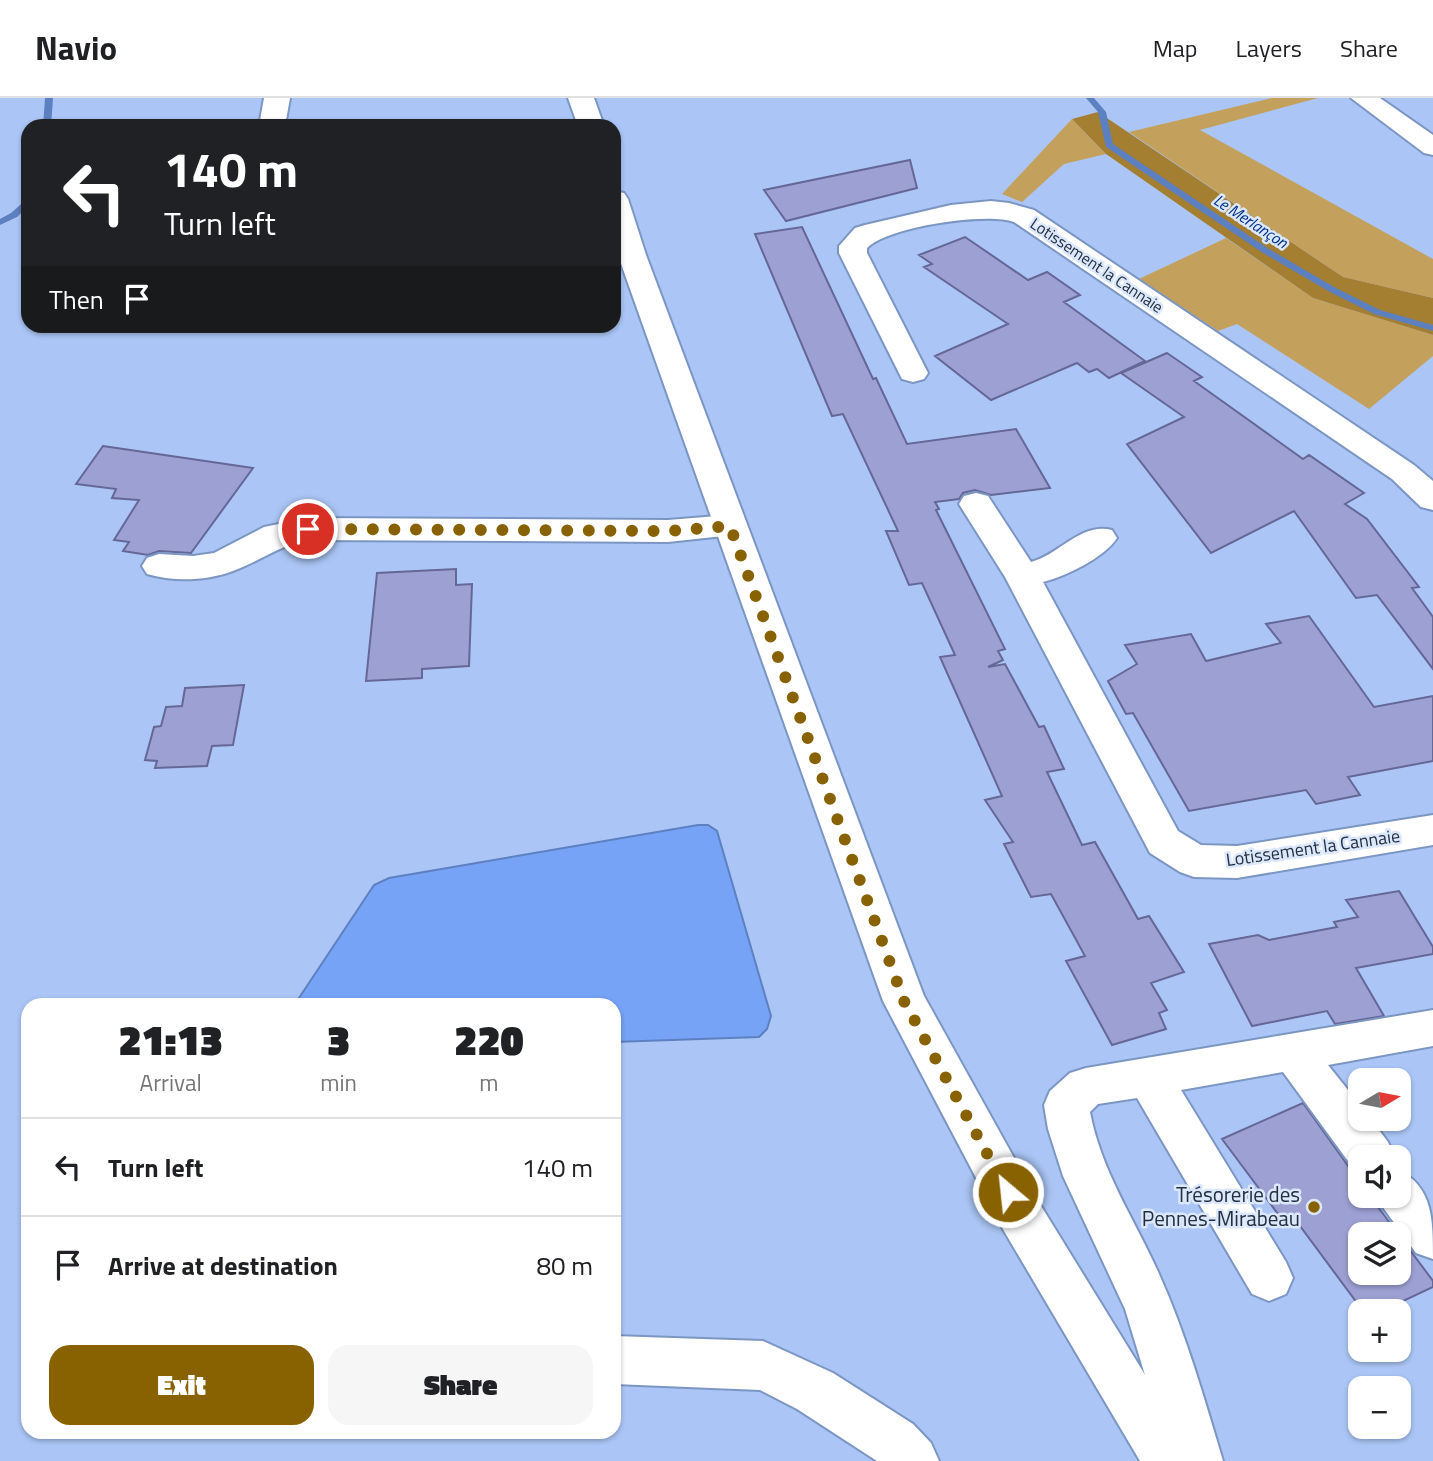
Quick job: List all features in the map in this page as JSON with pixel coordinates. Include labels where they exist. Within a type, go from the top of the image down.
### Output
[{"type":"street","points":[[273,119],[277,98]]},
{"type":"street","points":[[581,98],[589,119]]},
{"type":"street","points":[[1364,98],[1433,146]]},
{"type":"street","name":"Lotissement la Cannaie","points":[[913,373],[853,253],[853,246],[865,234],[875,231],[979,209],[1005,208],[1024,216],[1324,417],[1403,472],[1433,499]]},
{"type":"street","points":[[621,221],[904,1001],[1021,1216],[1169,1461]]},
{"type":"street","name":"Lotissement la Cannaie","points":[[976,504],[1021,576],[1164,842],[1194,861],[1237,862],[1433,830]]},
{"type":"street","points":[[159,566],[193,568],[222,563],[276,534],[308,529],[668,531],[730,526]]},
{"type":"street","points":[[1021,576],[1053,568],[1100,538]]},
{"type":"street","points":[[1197,1461],[1174,1383],[1141,1288],[1070,1134],[1066,1105],[1086,1087],[1433,1028]]},
{"type":"street","points":[[1293,1052],[1363,1145]]},
{"type":"street","points":[[1149,1077],[1269,1278]]},
{"type":"street","points":[[1411,1208],[1433,1237]]},
{"type":"street","points":[[621,1360],[764,1366],[826,1398],[895,1442],[913,1461]]},
{"type":"shaded area","points":[[1272,98],[1318,98],[1200,130],[1433,259],[1433,298],[1343,277],[1129,132]]},
{"type":"shaded area","points":[[1098,112],[1343,277],[1433,298],[1433,335],[1313,298],[1106,154],[1072,119]]},
{"type":"shaded area","points":[[1072,119],[1106,154],[1064,164],[1022,202],[1002,194]]},
{"type":"shaded area","points":[[1226,238],[1313,298],[1433,335],[1433,356],[1369,409],[1237,324],[1218,331],[1139,279]]},
{"type":"water","points":[[708,825],[717,831],[771,1016],[767,1029],[759,1037],[621,1042],[621,998],[299,998],[374,885],[389,878]]},
{"type":"building","points":[[910,160],[917,188],[786,221],[764,190]]},
{"type":"building","points":[[802,227],[873,379],[876,378],[907,444],[1016,429],[1050,488],[991,495],[975,490],[963,493],[959,499],[935,502],[939,509],[936,510],[1005,649],[998,651],[1003,660],[988,667],[1005,664],[1039,727],[1044,726],[1064,769],[1047,772],[1082,845],[1095,842],[1138,919],[1149,916],[1184,972],[1151,983],[1167,1010],[1159,1013],[1166,1029],[1112,1045],[1066,961],[1085,956],[1051,894],[1031,897],[1004,844],[1013,842],[985,800],[1002,796],[940,657],[955,655],[922,583],[909,585],[886,531],[898,531],[843,414],[832,416],[755,234]]},
{"type":"building","points":[[965,237],[1028,280],[1047,272],[1080,295],[1064,302],[1145,361],[1109,378],[1097,369],[1089,372],[1077,363],[991,400],[935,356],[1008,324],[924,267],[932,264],[919,255]]},
{"type":"building","points":[[1167,353],[1202,377],[1194,381],[1303,459],[1309,455],[1364,493],[1345,504],[1367,519],[1419,587],[1412,588],[1433,617],[1433,669],[1377,595],[1356,598],[1294,511],[1211,553],[1127,444],[1184,417],[1121,373]]},
{"type":"building","points":[[103,446],[253,468],[191,553],[159,551],[148,555],[123,551],[129,542],[114,540],[139,500],[112,498],[116,489],[76,484]]},
{"type":"building","points":[[456,569],[456,585],[472,584],[469,666],[422,669],[422,678],[366,681],[377,573]]},
{"type":"building","points":[[1309,616],[1374,707],[1433,696],[1433,761],[1348,777],[1360,795],[1316,804],[1306,790],[1189,811],[1133,713],[1126,714],[1108,681],[1137,664],[1125,645],[1191,634],[1206,661],[1281,643],[1266,624]]},
{"type":"building","points":[[244,685],[233,745],[212,746],[207,766],[155,768],[157,761],[145,760],[154,727],[161,726],[166,707],[182,706],[185,688]]},
{"type":"building","points":[[1399,891],[1433,947],[1433,954],[1356,968],[1384,1016],[1335,1024],[1327,1011],[1252,1026],[1209,944],[1258,935],[1269,940],[1337,927],[1334,922],[1358,917],[1346,900]]},
{"type":"building","name":"Trésorerie des Pennes-Mirabeau","points":[[1303,1103],[1348,1166],[1348,1208],[1379,1208],[1389,1222],[1348,1222],[1348,1285],[1411,1285],[1411,1251],[1433,1281],[1433,1287],[1408,1299],[1354,1299],[1297,1222],[1287,1226],[1222,1139]]},
{"type":"waterway","points":[[48,119],[49,98]]},
{"type":"waterway","name":"Le Merlançon","points":[[1090,98],[1102,112],[1109,145],[1266,251],[1377,312],[1433,328]]},
{"type":"waterway","points":[[0,222],[21,208]]},
{"type":"place","name":"Trésorerie des Pennes-Mirabeau","points":[[1314,1207]]},
{"type":"route","points":[[308,529],[668,531],[730,526],[904,1001],[1008,1192]]}]
